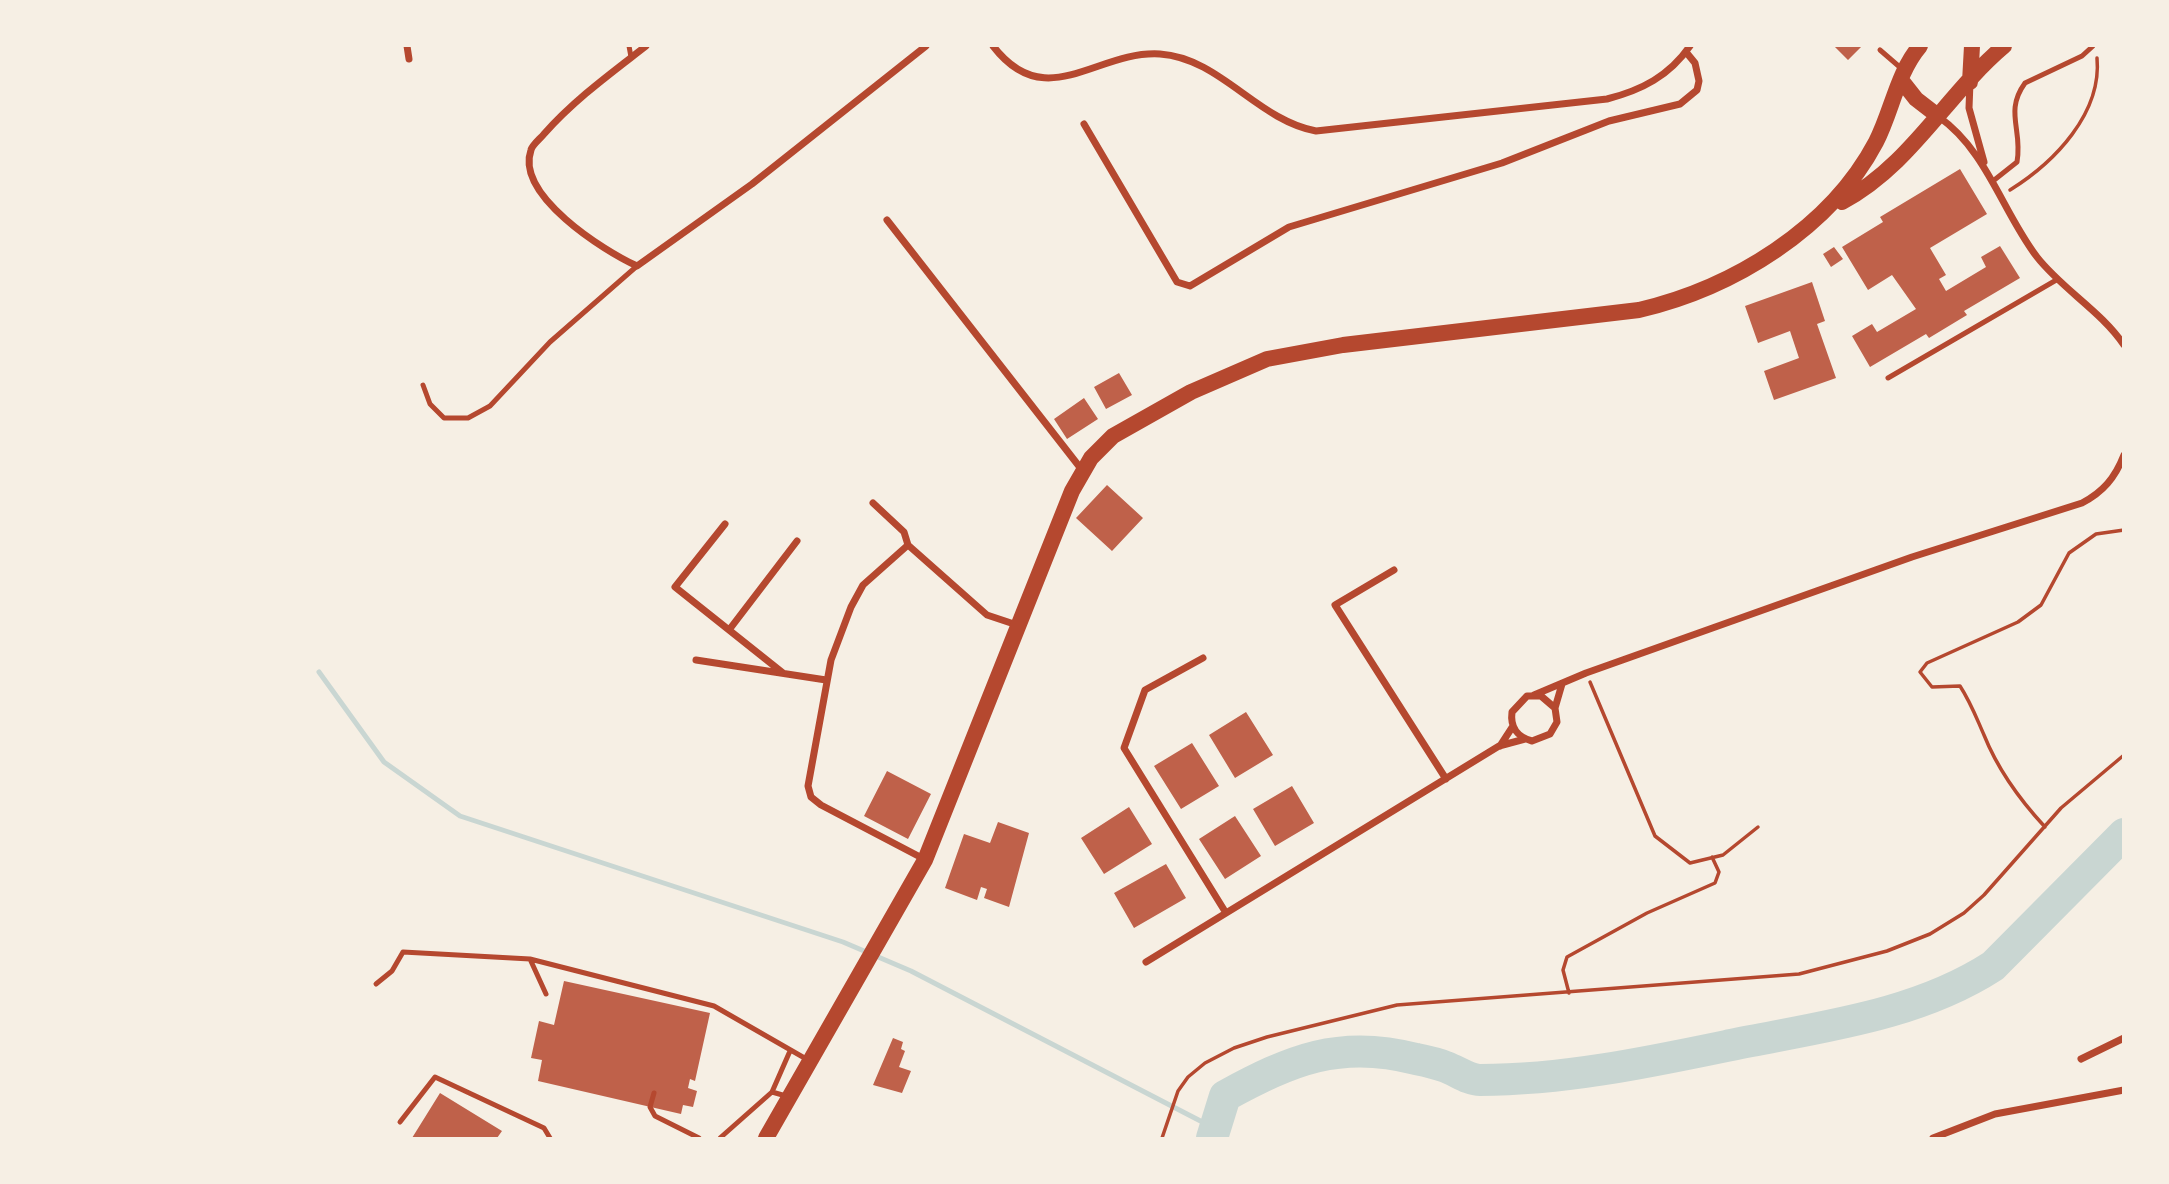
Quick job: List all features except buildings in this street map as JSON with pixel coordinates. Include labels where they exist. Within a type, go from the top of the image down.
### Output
[{"type":"main road","points":[[1821,214],[1861,169],[1878,139],[1903,75],[1920,46]]},
{"type":"main road","points":[[1970,82],[1972,46]]},
{"type":"main road","points":[[766,1139],[922,866],[1082,470],[1113,436],[1191,391],[1254,364],[1306,351],[1575,319],[1666,304],[1721,282],[1762,258],[1821,214],[1872,183],[1917,143],[1938,116],[2004,46]]},
{"type":"main road","points":[[1903,75],[1916,99],[1938,116]]},
{"type":"street","points":[[407,46],[408,59]]},
{"type":"street","points":[[646,46],[568,107],[531,150],[530,173],[540,191],[568,223],[618,257],[637,266],[752,184],[926,46]]},
{"type":"street","points":[[993,46],[1002,58],[1019,70],[1058,79],[1139,54],[1178,56],[1219,78],[1282,121],[1316,131],[1442,120],[1607,99],[1649,85],[1670,69],[1688,49],[1695,62],[1699,80],[1697,90],[1679,104],[1609,121],[1502,163],[1289,227],[1190,286],[1177,282],[1084,124]]},
{"type":"street","points":[[1970,82],[1969,108],[1987,170]]},
{"type":"street","points":[[1938,116],[1955,128],[1987,170],[2038,258],[2123,345]]},
{"type":"street","points":[[887,220],[1082,470]]},
{"type":"street","points":[[1499,746],[1513,726],[1515,705],[1527,696],[1912,557],[2082,503],[2098,494],[2111,480],[2123,456]]},
{"type":"street","points":[[873,503],[904,532],[908,545],[987,615],[1020,626]]},
{"type":"street","points":[[725,524],[675,587],[783,673]]},
{"type":"street","points":[[729,630],[797,541]]},
{"type":"street","points":[[908,545],[858,593],[831,660],[821,724],[808,777],[811,797],[821,805],[922,866]]},
{"type":"street","points":[[1394,570],[1335,605],[1446,779]]},
{"type":"street","points":[[1203,658],[1145,690],[1124,748],[1226,913]]},
{"type":"street","points":[[696,660],[826,680]]},
{"type":"street","points":[[1146,962],[1499,746],[1525,739],[1539,740],[1550,734],[1557,722],[1555,708],[1562,684]]},
{"type":"street","points":[[1534,695],[1546,699],[1555,708]]},
{"type":"street","points":[[1513,726],[1525,739]]},
{"type":"street","points":[[2081,1059],[2123,1038]]},
{"type":"street","points":[[1933,1139],[1995,1114],[2123,1090]]},
{"type":"lane","points":[[629,46],[631,57]]},
{"type":"lane","points":[[1993,181],[2017,162],[2019,132],[2013,107],[2020,91],[2033,79],[2082,56],[2093,46]]},
{"type":"lane","points":[[1881,51],[1903,75]]},
{"type":"lane","points":[[423,385],[430,404],[444,418],[468,418],[490,407],[550,342],[637,266]]},
{"type":"lane","points":[[1888,378],[2059,279]]},
{"type":"lane","points":[[376,984],[392,971],[403,952],[530,959],[714,1006],[810,1061]]},
{"type":"lane","points":[[530,959],[546,994]]},
{"type":"lane","points":[[720,1139],[772,1092],[790,1051]]},
{"type":"lane","points":[[400,1122],[435,1077],[544,1128],[550,1139]]},
{"type":"lane","points":[[772,1092],[790,1097]]},
{"type":"lane","points":[[654,1093],[650,1107],[655,1115],[699,1139]]},
{"type":"path","points":[[2001,195],[2037,173],[2072,132],[2092,101],[2098,79],[2093,46]]},
{"type":"path","points":[[2045,827],[2015,793],[1984,737],[1975,708],[1960,686],[1932,687],[1920,672],[1927,663],[2018,622],[2042,605],[2069,553],[2096,534],[2123,530]]},
{"type":"path","points":[[1586,673],[1655,836],[1690,863],[1723,855],[1758,827]]},
{"type":"path","points":[[1162,1139],[1178,1091],[1205,1063],[1234,1048],[1267,1037],[1397,1005],[1799,974],[1887,951],[1930,934],[1964,913],[2061,808],[2123,755]]},
{"type":"path","points":[[1569,993],[1563,970],[1567,957],[1647,913],[1716,883],[1719,873],[1712,857]]},
{"type":"waterway","points":[[319,672],[384,762],[460,816],[843,942],[911,971],[1214,1128]]},
{"type":"waterway","points":[[1212,1138],[1225,1096],[1272,1072],[1317,1056],[1363,1051],[1389,1053],[1438,1064],[1476,1080],[1543,1077],[1669,1058],[1866,1018],[1899,1008],[1932,997],[1993,966],[2124,834]]}]
